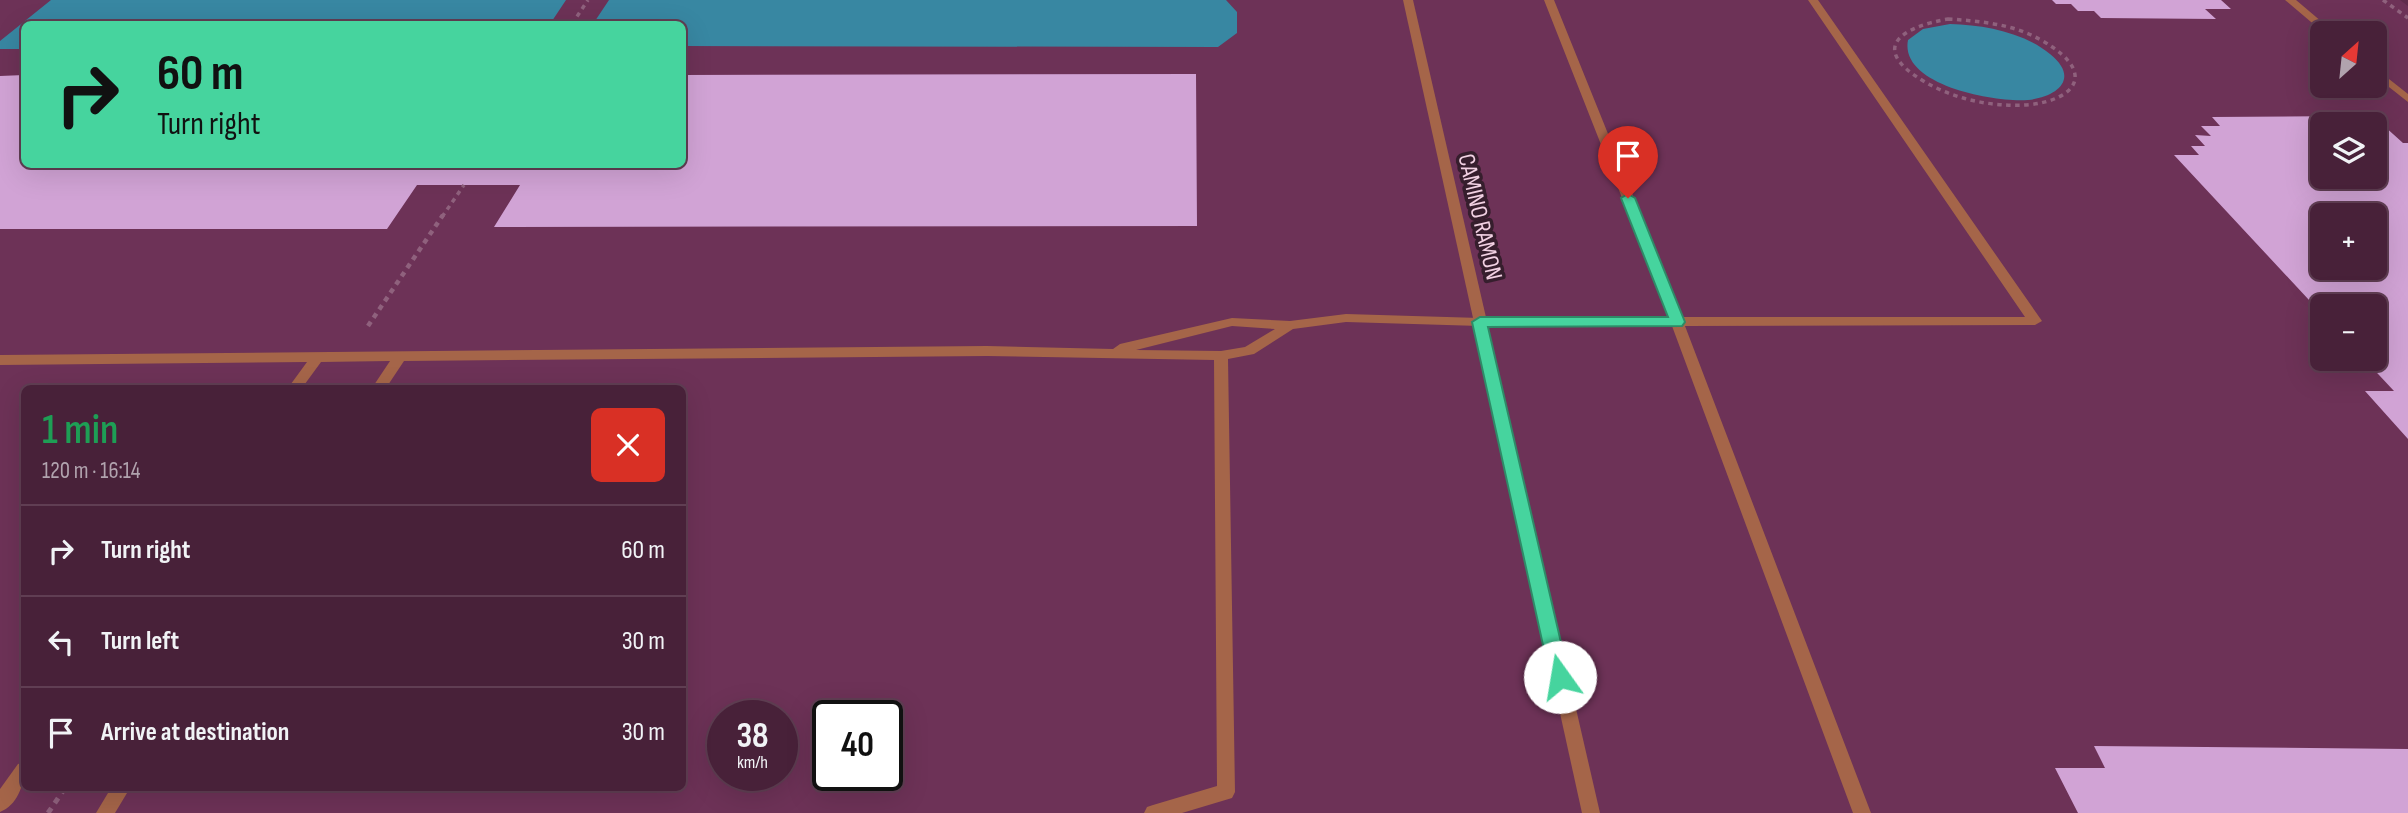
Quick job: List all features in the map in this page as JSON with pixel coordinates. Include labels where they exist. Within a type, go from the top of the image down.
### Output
[{"type":"street","name":"CAMINO RAMON","points":[[1408,0],[1591,813]]},
{"type":"street","points":[[1549,0],[1677,322],[1862,813]]},
{"type":"street","points":[[1099,354],[1232,322],[1290,325],[1346,318],[1480,322],[2035,321],[1813,0]]},
{"type":"street","points":[[2290,0],[2315,21]]},
{"type":"street","points":[[2387,81],[2408,99]]},
{"type":"street","points":[[0,360],[975,351],[1221,356],[1249,351],[1290,325]]},
{"type":"street","points":[[381,385],[400,356]]},
{"type":"street","points":[[1153,813],[1226,792],[1221,356]]},
{"type":"street","points":[[297,385],[317,358]]},
{"type":"street","points":[[0,804],[21,773]]},
{"type":"street","points":[[105,813],[119,791]]},
{"type":"path","points":[[574,21],[588,0]]},
{"type":"path","points":[[2383,0],[2408,18]]},
{"type":"path","points":[[1948,19],[1996,25],[2044,43],[2062,56],[2073,69],[2075,83],[2068,94],[2053,102],[2016,106],[1972,100],[1944,91],[1920,79],[1900,61],[1894,43],[1899,33],[1910,25],[1948,19]]},
{"type":"path","points":[[346,357],[464,185]]},
{"type":"path","points":[[48,813],[63,791]]},
{"type":"shaded area","points":[[0,0],[2400,0],[2408,6],[2408,813],[0,813]]},
{"type":"water","points":[[51,0],[566,0],[552,21],[25,21]]},
{"type":"water","points":[[609,0],[1226,0],[1237,12],[1237,33],[1218,47],[686,46],[686,21],[595,21]]},
{"type":"water","points":[[21,24],[21,49],[0,49],[0,41]]},
{"type":"water","points":[[1950,24],[2003,31],[2028,40],[2059,63],[2064,78],[2062,85],[2039,98],[2014,100],[1974,94],[1934,80],[1919,69],[1909,56],[1908,40],[1923,29]]},
{"type":"building","points":[[2052,0],[2221,0],[2231,9],[2205,9],[2216,19],[2101,18],[2094,11],[2078,11],[2071,4],[2056,4]]},
{"type":"building","points":[[1196,74],[1197,226],[494,227],[520,185],[417,185],[387,229],[0,229],[0,76],[21,75],[21,168],[686,168],[686,75]]},
{"type":"building","points":[[2310,116],[2310,189],[2387,189],[2387,129],[2403,143],[2408,143],[2408,439],[2365,391],[2394,391],[2375,371],[2387,371],[2387,294],[2310,294],[2310,301],[2174,155],[2199,155],[2191,146],[2205,146],[2195,135],[2211,136],[2201,126],[2220,126],[2212,117]]},
{"type":"building","points":[[2094,746],[2408,749],[2408,813],[2078,813],[2055,768],[2105,768]]},
{"type":"route","points":[[1560,677],[1480,322],[1677,322],[1628,198]]}]
